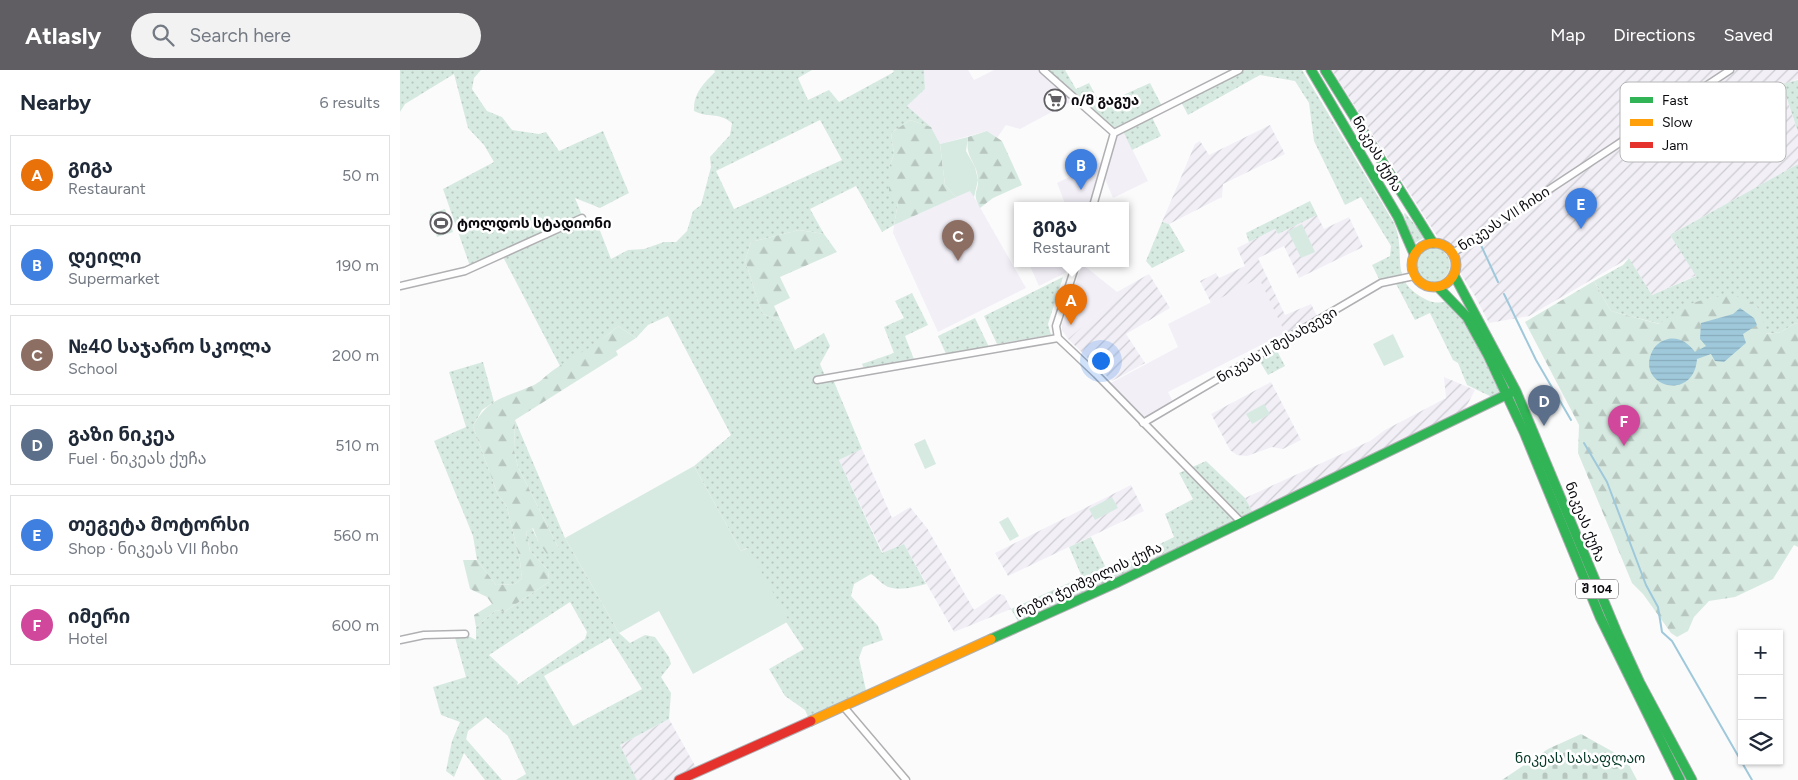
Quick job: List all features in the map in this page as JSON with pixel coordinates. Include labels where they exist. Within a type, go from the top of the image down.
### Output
[{"type":"main road","name":"ნიკეას ქუჩა","points":[[1311,70],[1398,217],[1414,254],[1411,262],[1414,276],[1424,286],[1438,287],[1451,296],[1478,336],[1507,394],[1604,623],[1680,780]]},
{"type":"main road","name":"ნიკეას ქუჩა","points":[[1325,70],[1433,243]]},
{"type":"main road","points":[[1414,254],[1425,244],[1433,243],[1440,244],[1453,253]]},
{"type":"main road","name":"ნიკეას ქუჩა","points":[[1453,253],[1456,260],[1454,275],[1516,391],[1618,636],[1640,683],[1692,780]]},
{"type":"main road","points":[[1438,287],[1444,285],[1454,275]]},
{"type":"main road","name":"რეზო ჭეიშვილის ქუჩა","points":[[678,780],[1038,619],[1516,391]]},
{"type":"street","points":[[1042,70],[1114,133]]},
{"type":"street","points":[[1093,202],[1114,133],[1239,70]]},
{"type":"street","name":"ნიკეას VII ჩიხი","points":[[1712,82],[1730,70]]},
{"type":"street","name":"ნიკეას VII ჩიხი","points":[[1453,253],[1620,143]]},
{"type":"street","points":[[400,286],[465,271],[582,218]]},
{"type":"street","points":[[1075,267],[1056,326],[1058,338],[1096,374],[1242,523]]},
{"type":"street","name":"ნიკეას II შესახვევი","points":[[1143,423],[1382,283],[1414,276]]},
{"type":"street","points":[[817,380],[1058,338]]},
{"type":"street","points":[[400,640],[424,635],[465,634]]},
{"type":"street","points":[[843,706],[906,780]]},
{"type":"shaded area","points":[[924,70],[968,70],[974,80],[994,70],[1043,70],[1076,99],[1020,129],[1006,125],[997,138],[987,131],[940,144],[931,127],[907,106],[925,89]]},
{"type":"shaded area","points":[[1332,70],[1798,70],[1798,79],[1786,84],[1620,82],[1620,162],[1786,162],[1786,97],[1798,132],[1798,164],[1670,235],[1697,275],[1652,295],[1629,258],[1529,316],[1489,323],[1475,296]]},
{"type":"shaded area","points":[[1270,125],[1285,154],[1223,184],[1222,197],[1169,224],[1162,222],[1195,144],[1200,141],[1209,155]]},
{"type":"shaded area","points":[[1122,129],[1148,181],[1113,198],[1103,174],[1093,202],[1064,202],[1057,183],[1107,159],[1114,133]]},
{"type":"shaded area","points":[[970,190],[1026,288],[938,332],[893,233],[894,225]]},
{"type":"shaded area","points":[[1317,215],[1324,229],[1349,217],[1363,247],[1299,278],[1284,246],[1258,258],[1285,315],[1311,304],[1319,320],[1288,339],[1259,278],[1211,303],[1200,281],[1216,273],[1219,278],[1245,266],[1237,248],[1275,229],[1278,234]]},
{"type":"shaded area","points":[[1030,267],[1074,267],[1073,269],[1039,286]]},
{"type":"shaded area","points":[[1081,267],[1086,267],[1117,292],[1109,304],[1068,339],[1062,330],[1062,324]]},
{"type":"shaded area","points":[[1149,274],[1170,308],[1126,334],[1145,363],[1112,381],[1068,339],[1109,304],[1117,292]]},
{"type":"shaded area","points":[[1259,278],[1287,332],[1168,392],[1172,400],[1143,423],[1107,385],[1178,347],[1168,324]]},
{"type":"shaded area","points":[[1444,377],[1475,390],[1464,411],[1255,516],[1245,498],[1370,441],[1385,430],[1446,398]]},
{"type":"shaded area","points":[[1271,382],[1301,440],[1283,449],[1272,447],[1247,456],[1237,455],[1230,450],[1211,414]]},
{"type":"shaded area","points":[[862,449],[892,518],[910,507],[927,528],[974,610],[997,594],[1004,595],[1011,609],[954,632],[904,544],[883,553],[839,460]]},
{"type":"shaded area","points":[[1131,485],[1144,511],[1008,576],[995,553]]},
{"type":"shaded area","points":[[669,719],[698,771],[679,780],[637,780],[620,745]]},
{"type":"green space","points":[[400,70],[481,70],[474,78],[472,89],[487,111],[502,117],[512,130],[539,134],[546,132],[559,151],[603,131],[629,193],[600,208],[575,198],[586,225],[599,228],[611,259],[628,250],[644,249],[664,242],[676,242],[687,231],[693,211],[701,205],[711,167],[710,157],[730,135],[732,123],[726,119],[694,111],[697,94],[715,72],[714,70],[812,70],[798,78],[808,100],[829,90],[839,102],[894,72],[893,70],[924,70],[925,89],[907,106],[931,127],[910,120],[891,133],[894,154],[889,168],[898,203],[894,225],[882,232],[856,186],[810,209],[824,234],[799,230],[751,242],[745,261],[763,314],[781,321],[795,350],[824,333],[830,346],[820,364],[826,378],[832,377],[862,449],[839,460],[882,553],[904,544],[926,584],[916,587],[893,588],[883,584],[871,574],[854,584],[851,596],[878,626],[883,640],[863,647],[859,658],[867,695],[810,721],[805,710],[785,696],[769,669],[804,649],[786,622],[788,621],[747,548],[741,551],[694,466],[731,435],[668,316],[648,325],[636,338],[618,326],[597,344],[560,366],[502,255],[471,269],[443,189],[494,162],[484,145],[468,128],[454,74],[405,104],[400,112]],"holes":[[[820,120],[842,160],[734,209],[716,171]]]},
{"type":"green space","points":[[1043,70],[1065,70],[1076,89],[1089,83],[1101,105],[1150,83],[1163,108],[1151,115],[1161,136],[1132,150],[1122,129],[1114,133]]},
{"type":"green space","points":[[1239,70],[1302,70],[1394,223],[1398,234],[1400,266],[1407,284],[1414,292],[1433,302],[1453,299],[1507,394],[1496,399],[1467,385],[1458,363],[1453,360],[1430,313],[1415,320],[1394,280],[1381,283],[1372,265],[1390,256],[1391,246],[1361,197],[1345,205],[1314,141],[1309,103],[1295,81],[1260,75],[1188,115],[1180,100]]},
{"type":"green space","points":[[1798,80],[1798,132],[1786,96],[1786,83]]},
{"type":"green space","points":[[910,120],[931,127],[940,144],[945,185],[956,197],[894,225],[898,203],[889,192],[889,168],[894,154],[891,133]]},
{"type":"green space","points":[[987,131],[1002,141],[1022,185],[993,198],[980,208],[976,198],[977,172],[969,155],[967,144],[968,137]]},
{"type":"green space","points":[[968,137],[966,151],[975,167],[978,180],[974,197],[970,191],[956,197],[945,185],[940,144]]},
{"type":"green space","points":[[1798,164],[1798,324],[1795,323],[1781,332],[1765,334],[1750,302],[1725,297],[1714,298],[1692,305],[1660,324],[1611,311],[1594,281],[1623,265],[1629,258],[1652,295],[1696,276],[1670,235]]},
{"type":"green space","points":[[1310,201],[1317,215],[1278,234],[1275,229],[1249,242],[1246,233]]},
{"type":"green space","name":"ტოლდოს სტადიონი","points":[[445,209],[453,232],[437,237],[430,214]]},
{"type":"green space","points":[[1404,214],[1425,237],[1412,245]]},
{"type":"green space","points":[[1162,222],[1169,224],[1185,251],[1152,268],[1146,261]]},
{"type":"green space","points":[[1302,224],[1315,252],[1301,258],[1288,231]]},
{"type":"green space","points":[[799,230],[824,234],[837,252],[780,277],[790,298],[774,306],[781,321],[763,314],[745,261],[751,242]]},
{"type":"green space","points":[[1433,248],[1440,249],[1445,253],[1449,258],[1449,272],[1445,277],[1440,281],[1433,282],[1426,281],[1421,277],[1417,272],[1416,265],[1417,258],[1421,253],[1426,249]]},
{"type":"green space","points":[[1063,277],[1048,324],[1051,335],[997,344],[984,316]]},
{"type":"green space","points":[[1594,281],[1611,311],[1659,324],[1678,310],[1694,303],[1727,296],[1748,300],[1756,306],[1762,315],[1766,334],[1781,332],[1795,323],[1798,324],[1798,547],[1794,545],[1773,579],[1735,597],[1709,601],[1694,617],[1688,631],[1677,637],[1671,633],[1643,594],[1632,583],[1578,453],[1579,425],[1525,322]]},
{"type":"green space","points":[[912,293],[928,325],[905,336],[915,362],[865,371],[862,364],[894,353],[884,327],[904,318],[895,301]]},
{"type":"green space","points":[[975,318],[989,347],[946,354],[938,336]]},
{"type":"green space","points":[[618,326],[636,338],[616,351],[618,355],[515,420],[514,450],[518,467],[559,549],[547,554],[538,541],[533,528],[526,532],[530,551],[548,570],[549,582],[504,612],[496,610],[476,627],[474,615],[492,604],[487,597],[470,589],[463,560],[477,560],[496,585],[515,584],[522,578],[520,561],[507,507],[497,493],[473,426],[479,416],[492,403],[537,383],[552,371],[588,349]]},
{"type":"green space","points":[[1393,334],[1404,357],[1384,366],[1373,344]]},
{"type":"green space","points":[[1275,347],[1285,366],[1268,375],[1257,357]]},
{"type":"green space","points":[[483,362],[494,402],[482,410],[473,426],[497,493],[507,507],[520,561],[522,578],[515,584],[496,585],[477,560],[473,536],[434,441],[466,427],[449,372]]},
{"type":"green space","points":[[1264,404],[1270,414],[1252,424],[1246,414]]},
{"type":"green space","points":[[515,420],[565,538],[619,633],[630,643],[645,635],[655,637],[669,657],[671,664],[661,677],[671,693],[669,719],[620,745],[637,780],[516,780],[526,774],[508,736],[486,717],[468,731],[466,739],[502,780],[485,780],[464,753],[454,777],[446,771],[452,741],[460,722],[441,715],[433,687],[466,677],[454,634],[465,634],[476,640],[476,627],[496,610],[504,612],[549,582],[548,570],[530,551],[526,532],[532,528],[538,541],[559,549],[518,467],[514,450]],"holes":[[[570,602],[587,632],[585,639],[517,685],[518,682],[489,655]],[[610,638],[642,689],[573,726],[544,676]]]},
{"type":"green space","points":[[925,439],[936,464],[925,469],[914,444]]},
{"type":"green space","points":[[1206,461],[1245,498],[1255,516],[1021,627],[1011,609],[1082,577],[1069,547],[1091,537],[1107,570],[1174,537],[1165,514],[1193,499],[1179,473]]},
{"type":"green space","points":[[694,466],[741,551],[748,548],[789,621],[693,674],[659,611],[619,633],[565,538]]},
{"type":"green space","points":[[1112,497],[1118,508],[1095,520],[1089,509]]},
{"type":"green space","points":[[1008,517],[1019,536],[1010,541],[999,522]]},
{"type":"green space","name":"ნიკეას სასაფლაო","points":[[1581,734],[1626,759],[1637,780],[1502,780],[1548,749]]},
{"type":"water","points":[[1740,308],[1754,318],[1757,325],[1743,334],[1746,343],[1724,362],[1715,361],[1711,354],[1697,359],[1694,372],[1687,381],[1678,385],[1668,385],[1652,375],[1649,365],[1651,354],[1660,343],[1668,339],[1680,340],[1687,343],[1695,352],[1706,346],[1700,339],[1701,323],[1733,314]]},
{"type":"waterway","points":[[1479,241],[1498,282]]},
{"type":"waterway","points":[[1504,294],[1536,360],[1571,420]]},
{"type":"waterway","points":[[1584,443],[1607,482],[1646,585],[1658,607],[1662,632],[1672,641],[1752,780]]},
{"type":"traffic: fast","points":[[1311,70],[1398,217],[1414,254]]},
{"type":"traffic: fast","points":[[1325,70],[1433,243]]},
{"type":"traffic: fast","points":[[1454,275],[1516,391],[1618,635],[1640,683],[1692,780]]},
{"type":"traffic: fast","points":[[1438,287],[1467,317],[1488,355],[1524,432],[1600,617],[1680,780]]},
{"type":"traffic: fast","points":[[991,639],[1116,583],[1512,392]]},
{"type":"traffic: slow","points":[[1438,243],[1450,249],[1455,256],[1456,265],[1455,274],[1450,281],[1443,286],[1430,287],[1422,284],[1415,277],[1412,261],[1415,253],[1422,246],[1438,243]]},
{"type":"traffic: slow","points":[[811,721],[991,639]]},
{"type":"traffic: jam","points":[[679,780],[811,721]]},
{"type":"place","name":"ი/მ გაგუა","points":[[1055,100]]},
{"type":"place","name":"დეილი","points":[[1081,190]]},
{"type":"place","name":"ტოლდოს სტადიონი","points":[[441,223]]},
{"type":"place","name":"თეგეტა მოტორსი","points":[[1581,229]]},
{"type":"place","name":"№40 საჯარო სკოლა","points":[[958,261]]},
{"type":"place","name":"გიგა","points":[[1071,325]]},
{"type":"place","name":"გაზი ნიკეა","points":[[1544,426]]},
{"type":"place","name":"იმერი","points":[[1624,446]]}]
